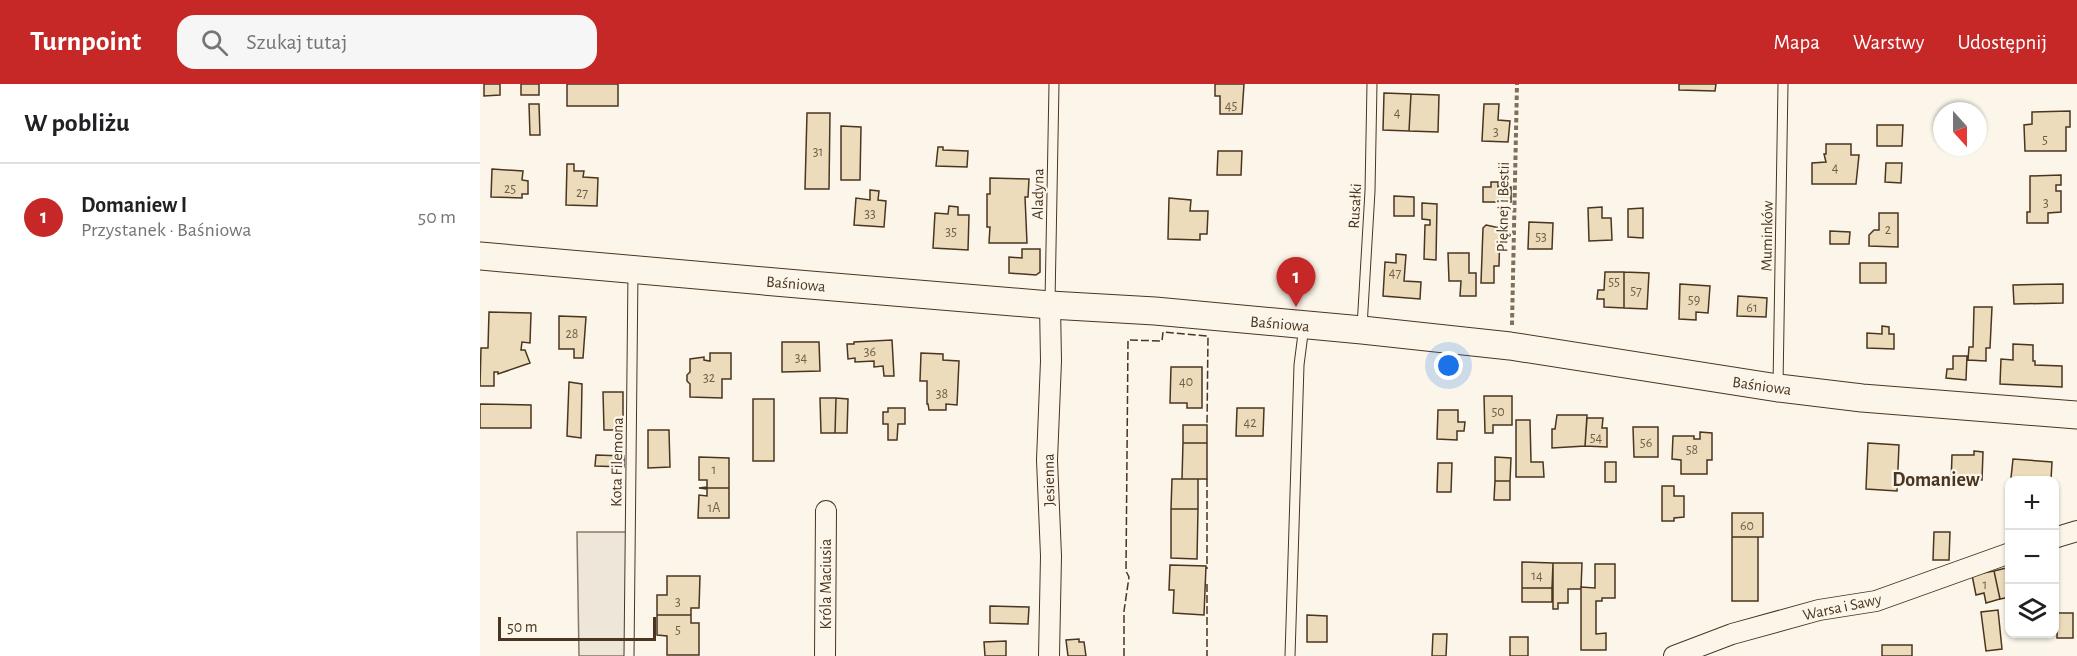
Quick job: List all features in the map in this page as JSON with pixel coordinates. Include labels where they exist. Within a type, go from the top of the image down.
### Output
[{"type":"main road","name":"Baśniowa","points":[[480,256],[1362,330],[1510,346],[1778,388],[1862,398],[2077,415]]},
{"type":"street","name":"Jesienna","points":[[1049,656],[1051,556],[1047,460],[1051,361],[1050,305]]},
{"type":"street","name":"Króla Maciusia","points":[[825,656],[826,511]]},
{"type":"street","points":[[2059,537],[2077,531]]},
{"type":"street","name":"Warsa i Sawy","points":[[1674,656],[1732,634],[1819,610],[1876,601],[2005,555]]},
{"type":"lane","name":"Aladyna","points":[[1050,305],[1054,84]]},
{"type":"lane","name":"Rusałki","points":[[1362,330],[1370,190],[1372,84]]},
{"type":"lane","name":"Muminków","points":[[1778,388],[1784,84]]},
{"type":"lane","name":"Kota Filemona","points":[[629,656],[633,269]]},
{"type":"lane","points":[[1290,656],[1299,365],[1304,325]]},
{"type":"path","name":"Pięknej i Bestii","points":[[1512,330],[1517,84]]},
{"type":"shaded area","points":[[577,532],[628,532],[630,656],[579,656]]},
{"type":"building","points":[[484,84],[500,84],[500,95],[484,96]]},
{"type":"building","points":[[521,84],[539,84],[539,95],[521,95]]},
{"type":"building","points":[[567,84],[618,84],[618,106],[567,106]]},
{"type":"building","points":[[1215,84],[1244,84],[1242,114],[1220,114],[1220,96],[1215,96]]},
{"type":"building","points":[[1679,84],[1716,84],[1715,91],[1679,90]]},
{"type":"building","points":[[1384,93],[1411,94],[1409,131],[1383,130]]},
{"type":"building","points":[[1411,94],[1439,95],[1438,132],[1409,131]]},
{"type":"building","points":[[529,104],[539,104],[540,135],[530,135]]},
{"type":"building","points":[[1484,104],[1499,104],[1498,120],[1510,121],[1508,142],[1482,141]]},
{"type":"building","points":[[2070,111],[2070,127],[2066,127],[2066,151],[2025,151],[2024,125],[2032,124],[2032,112]]},
{"type":"building","points":[[807,113],[830,113],[829,189],[805,189]]},
{"type":"building","points":[[1877,125],[1903,125],[1902,146],[1877,146]]},
{"type":"building","points":[[841,126],[861,127],[860,180],[841,180]]},
{"type":"building","points":[[1826,144],[1851,144],[1851,155],[1859,155],[1856,184],[1812,184],[1812,163],[1826,162],[1824,154],[1826,154]]},
{"type":"building","points":[[938,147],[943,147],[943,150],[968,151],[967,167],[936,166]]},
{"type":"building","points":[[1218,151],[1242,151],[1241,175],[1217,175]]},
{"type":"building","points":[[1886,163],[1902,163],[1901,183],[1885,182]]},
{"type":"building","points":[[567,164],[574,164],[574,171],[584,171],[583,177],[598,178],[597,206],[566,205]]},
{"type":"building","points":[[492,169],[523,171],[522,180],[528,181],[528,194],[522,194],[522,198],[491,197]]},
{"type":"building","points":[[2061,175],[2061,185],[2056,185],[2056,191],[2061,191],[2061,212],[2048,213],[2048,223],[2027,223],[2027,212],[2030,212],[2030,176]]},
{"type":"building","points":[[990,178],[1029,179],[1028,197],[1025,197],[1027,243],[989,243],[987,194],[990,194]]},
{"type":"building","points":[[1491,182],[1498,182],[1498,187],[1511,187],[1511,202],[1483,202],[1483,187],[1491,187]]},
{"type":"building","points":[[870,190],[879,191],[878,200],[886,201],[884,227],[854,225],[856,198],[870,200]]},
{"type":"building","points":[[1394,196],[1414,197],[1414,216],[1394,216]]},
{"type":"building","points":[[1169,198],[1191,200],[1190,211],[1208,211],[1207,234],[1200,234],[1200,240],[1168,239]]},
{"type":"building","points":[[1422,203],[1437,204],[1436,260],[1424,259],[1425,225],[1430,225],[1430,220],[1422,219]]},
{"type":"building","points":[[949,206],[958,207],[958,215],[969,215],[968,250],[933,248],[935,213],[948,214]]},
{"type":"building","points":[[1602,207],[1602,218],[1611,218],[1612,240],[1589,241],[1588,208]]},
{"type":"building","points":[[1643,208],[1643,238],[1628,237],[1628,209]]},
{"type":"building","points":[[1879,213],[1898,213],[1898,247],[1869,246],[1869,235],[1874,230],[1879,230]]},
{"type":"building","points":[[1529,222],[1553,223],[1552,249],[1528,249]]},
{"type":"building","points":[[1486,225],[1500,228],[1499,266],[1494,266],[1494,283],[1481,283],[1483,228]]},
{"type":"building","points":[[1830,231],[1850,232],[1849,244],[1830,244]]},
{"type":"building","points":[[1022,249],[1040,249],[1040,272],[1036,275],[1009,273],[1009,257],[1022,258]]},
{"type":"building","points":[[1448,253],[1469,253],[1469,273],[1476,273],[1476,296],[1460,296],[1461,281],[1449,281]]},
{"type":"building","points":[[1396,254],[1406,255],[1404,281],[1421,282],[1420,299],[1383,296],[1385,262],[1396,263]]},
{"type":"building","points":[[1860,263],[1886,263],[1886,283],[1860,283]]},
{"type":"building","points":[[1605,272],[1624,272],[1624,308],[1604,307],[1604,299],[1597,299],[1598,290],[1604,290]]},
{"type":"building","points":[[1624,272],[1649,273],[1647,309],[1624,308]]},
{"type":"building","points":[[1680,284],[1710,286],[1708,313],[1696,312],[1696,320],[1679,319]]},
{"type":"building","points":[[2063,284],[2063,303],[2014,304],[2013,285]]},
{"type":"building","points":[[1738,296],[1767,298],[1766,317],[1737,316]]},
{"type":"building","points":[[1974,307],[1992,307],[1990,348],[1986,348],[1986,361],[1968,360],[1969,347],[1973,347]]},
{"type":"building","points":[[489,312],[531,313],[530,343],[522,342],[521,350],[525,350],[530,363],[498,374],[494,372],[494,386],[480,386],[481,348],[488,348]]},
{"type":"building","points":[[559,316],[586,317],[583,358],[574,358],[574,349],[559,349]]},
{"type":"building","points":[[1882,326],[1889,327],[1889,334],[1894,334],[1894,349],[1867,348],[1867,333],[1882,334]]},
{"type":"building","points":[[892,340],[894,376],[884,376],[883,366],[874,367],[874,361],[855,362],[855,358],[848,359],[847,344]]},
{"type":"building","points":[[782,342],[819,342],[820,371],[782,372]]},
{"type":"building","points":[[2013,344],[2033,345],[2035,365],[2062,366],[2062,387],[2000,384],[2001,359],[2013,360]]},
{"type":"building","points":[[710,353],[731,353],[731,379],[722,379],[722,398],[690,397],[687,375],[690,372],[690,359],[704,357],[704,360],[710,361]]},
{"type":"building","points":[[921,353],[943,354],[943,360],[959,361],[957,405],[946,404],[946,410],[929,410],[927,381],[920,381]]},
{"type":"building","points":[[1953,356],[1967,356],[1966,380],[1946,378],[1947,369],[1953,369]]},
{"type":"building","points":[[1171,367],[1202,367],[1202,408],[1187,408],[1187,403],[1170,403]]},
{"type":"building","points":[[569,382],[582,384],[581,438],[567,436]]},
{"type":"building","points":[[603,392],[623,392],[623,430],[604,430]]},
{"type":"building","points":[[1484,396],[1512,396],[1512,425],[1493,425],[1493,433],[1485,433]]},
{"type":"building","points":[[820,398],[836,398],[835,433],[821,433]]},
{"type":"building","points":[[836,398],[848,399],[847,433],[835,433]]},
{"type":"building","points":[[753,399],[774,399],[774,461],[753,461]]},
{"type":"building","points":[[480,404],[531,405],[531,428],[480,428]]},
{"type":"building","points":[[888,408],[905,408],[905,424],[898,424],[897,440],[888,440],[888,424],[883,424],[883,412],[888,412]]},
{"type":"building","points":[[1237,408],[1264,408],[1263,436],[1236,436]]},
{"type":"building","points":[[1438,410],[1458,410],[1458,422],[1465,422],[1464,431],[1457,431],[1457,440],[1437,439]]},
{"type":"building","points":[[1557,415],[1587,415],[1585,446],[1552,448],[1552,429],[1555,429]]},
{"type":"building","points":[[1587,418],[1603,418],[1602,428],[1607,428],[1607,447],[1585,446]]},
{"type":"building","points":[[1516,420],[1530,420],[1531,462],[1543,462],[1544,477],[1516,477]]},
{"type":"building","points":[[1183,425],[1207,425],[1207,443],[1183,443]]},
{"type":"building","points":[[1633,427],[1658,427],[1658,457],[1634,457]]},
{"type":"building","points":[[648,430],[669,430],[670,467],[648,468]]},
{"type":"building","points":[[1700,432],[1712,433],[1712,460],[1707,460],[1707,474],[1681,474],[1681,460],[1672,459],[1673,436],[1694,436],[1694,439],[1700,439]]},
{"type":"building","points":[[1183,443],[1207,443],[1207,479],[1182,479]]},
{"type":"building","points":[[1868,443],[1899,445],[1897,491],[1866,489]]},
{"type":"building","points":[[1974,451],[1983,452],[1982,480],[1974,480],[1974,485],[1951,484],[1952,455],[1974,455]]},
{"type":"building","points":[[596,455],[624,456],[624,467],[595,466]]},
{"type":"building","points":[[699,457],[729,458],[729,488],[699,488],[707,487],[707,480],[699,480]]},
{"type":"building","points":[[1495,457],[1511,458],[1510,481],[1495,481]]},
{"type":"building","points":[[2013,459],[2052,462],[2051,476],[2011,476]]},
{"type":"building","points":[[1605,462],[1616,462],[1616,482],[1605,482]]},
{"type":"building","points":[[1438,463],[1452,463],[1451,492],[1437,492]]},
{"type":"building","points":[[1172,479],[1198,479],[1198,509],[1171,509]]},
{"type":"building","points":[[1495,481],[1510,481],[1510,500],[1494,500]]},
{"type":"building","points":[[1662,486],[1674,486],[1674,496],[1684,496],[1684,517],[1674,518],[1674,521],[1662,521]]},
{"type":"building","points":[[699,488],[729,488],[729,518],[698,518],[699,495],[707,496],[707,489]]},
{"type":"building","points":[[1171,509],[1198,509],[1197,559],[1171,558]]},
{"type":"building","points":[[1732,513],[1763,513],[1763,537],[1732,537]]},
{"type":"building","points":[[1934,532],[1950,532],[1949,560],[1933,560]]},
{"type":"building","points":[[1732,537],[1758,537],[1758,601],[1732,601]]},
{"type":"building","points":[[1522,562],[1553,563],[1552,588],[1522,588]]},
{"type":"building","points":[[1553,563],[1582,563],[1581,589],[1568,589],[1568,603],[1558,603],[1558,609],[1553,609]]},
{"type":"building","points":[[1595,564],[1615,564],[1615,598],[1602,598],[1602,601],[1596,601],[1596,634],[1606,633],[1606,650],[1581,650],[1581,587],[1595,588]]},
{"type":"building","points":[[1170,565],[1206,566],[1204,615],[1173,613],[1174,590],[1169,590]]},
{"type":"building","points":[[2005,568],[2005,598],[2000,599],[1994,571]]},
{"type":"building","points":[[1994,571],[2000,599],[1986,603],[1984,593],[1976,595],[1972,575]]},
{"type":"building","points":[[667,576],[700,576],[699,608],[691,608],[691,615],[657,615],[657,595],[667,595]]},
{"type":"building","points":[[1522,588],[1552,588],[1552,602],[1522,602]]},
{"type":"building","points":[[990,606],[1029,607],[1028,624],[990,623]]},
{"type":"building","points":[[1998,610],[2002,649],[1986,651],[1981,612]]},
{"type":"building","points":[[2059,613],[2073,613],[2073,638],[2059,638]]},
{"type":"building","points":[[657,615],[691,615],[691,623],[699,623],[699,655],[667,655],[667,636],[657,635]]},
{"type":"building","points":[[1307,615],[1327,616],[1327,642],[1307,642]]},
{"type":"building","points":[[1433,634],[1447,634],[1446,656],[1432,656]]},
{"type":"building","points":[[1510,637],[1528,637],[1528,656],[1510,656]]},
{"type":"building","points":[[1079,639],[1079,642],[1084,642],[1086,656],[1068,656],[1066,640]]},
{"type":"building","points":[[1006,641],[1006,656],[985,656],[984,642]]},
{"type":"building","points":[[1882,645],[1912,645],[1912,656],[1882,656]]},
{"type":"fence","points":[[1124,656],[1124,611],[1129,577],[1126,571],[1128,340],[1162,341],[1163,332],[1208,336],[1207,425]]},
{"type":"fence","points":[[1207,479],[1207,569]]},
{"type":"fence","points":[[1207,584],[1207,656]]},
{"type":"place","name":"Domaniew I","points":[[1296,307]]},
{"type":"district","name":"Domaniew","points":[[1936,479]]}]
